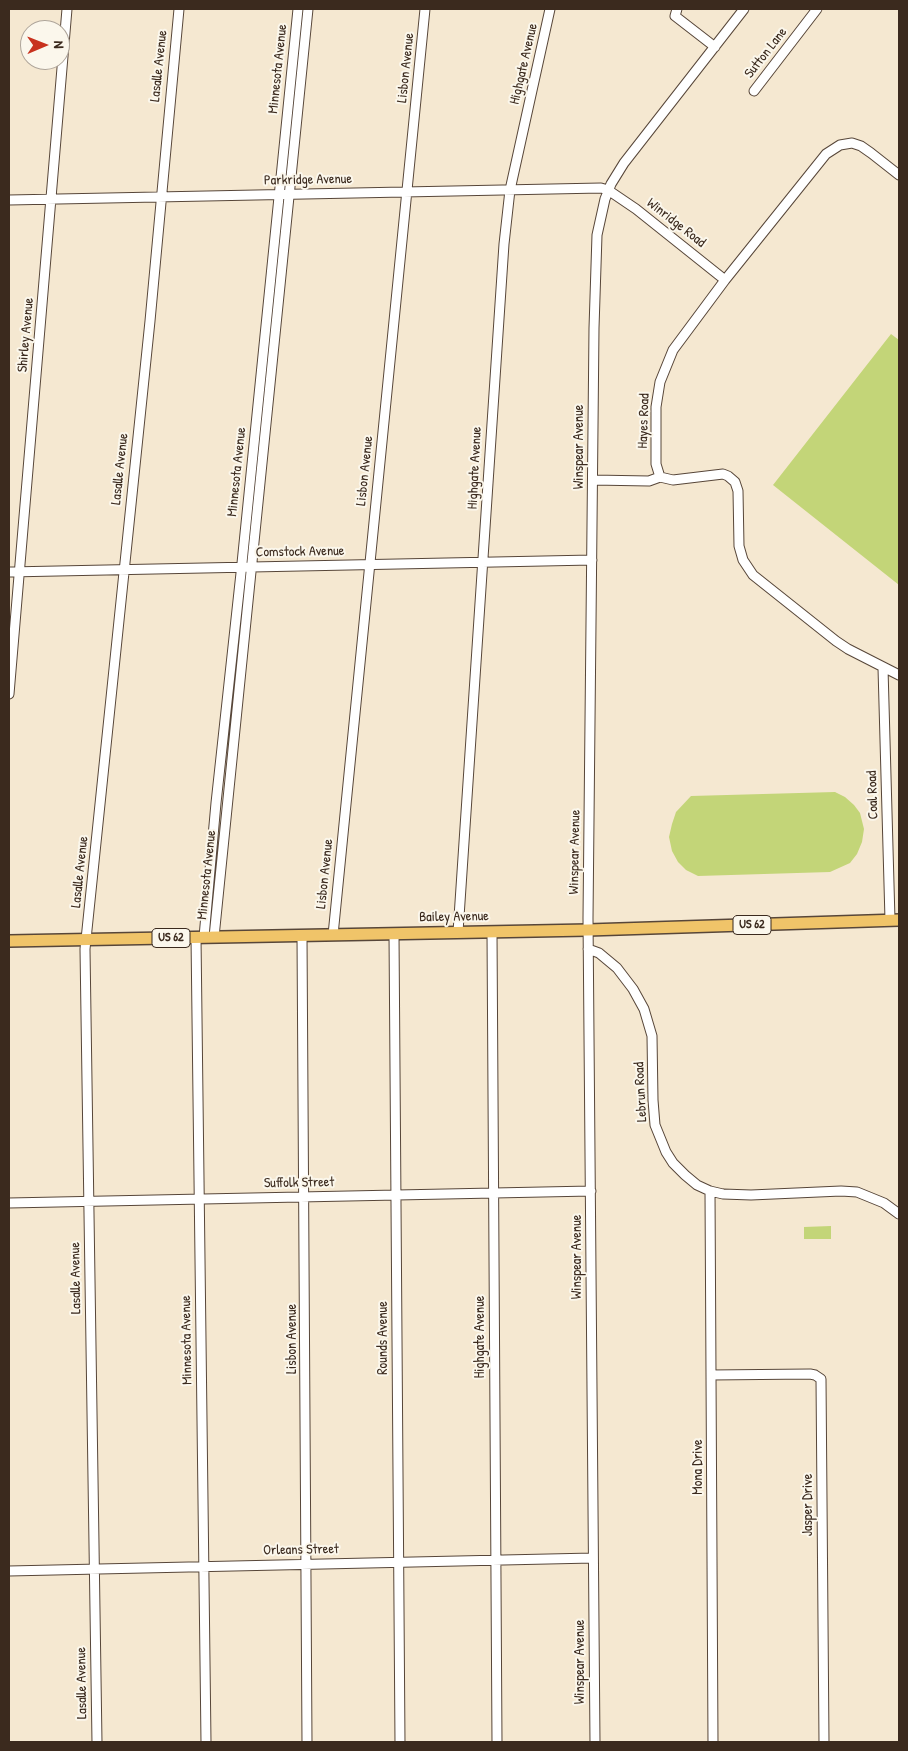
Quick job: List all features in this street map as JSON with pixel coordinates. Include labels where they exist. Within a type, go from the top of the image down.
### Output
[{"type":"main road","name":"Bailey Avenue","points":[[9,941],[588,930],[894,920]]},
{"type":"street","name":"Shirley Avenue","points":[[9,694],[67,9]]},
{"type":"street","name":"Lasalle Avenue","points":[[97,1742],[85,949],[150,321],[179,9]]},
{"type":"street","name":"Lisbon Avenue","points":[[333,935],[426,9]]},
{"type":"street","name":"Highgate Avenue","points":[[458,932],[504,244],[510,190],[550,9]]},
{"type":"street","points":[[677,9],[675,16],[714,47]]},
{"type":"street","name":"Winspear Avenue","points":[[594,1742],[588,930],[596,254],[600,220],[608,190],[624,163],[744,9]]},
{"type":"street","name":"Sutton Lane","points":[[754,91],[818,9]]},
{"type":"street","points":[[297,10],[308,11]]},
{"type":"street","name":"Minnesota Avenue","points":[[206,1742],[200,1200],[205,937],[297,10]]},
{"type":"street","name":"Minnesota Avenue","points":[[205,937],[234,752],[308,11]]},
{"type":"street","name":"Hayes Road","points":[[660,477],[656,464],[656,407],[663,374],[679,340],[725,280],[826,154],[833,148],[846,144],[857,145],[871,153],[899,175]]},
{"type":"street","name":"Parkridge Avenue","points":[[9,200],[160,198],[290,193],[601,188],[608,190]]},
{"type":"street","name":"Winridge Road","points":[[608,190],[636,209],[725,280]]},
{"type":"street","points":[[260,381],[270,382]]},
{"type":"street","points":[[593,480],[649,481],[660,477],[678,480],[719,474],[728,476],[732,479],[738,491],[739,546],[749,571],[836,641],[899,675]]},
{"type":"street","name":"Comstock Avenue","points":[[9,572],[592,560]]},
{"type":"street","name":"Coal Road","points":[[883,668],[894,920]]},
{"type":"street","points":[[222,751],[234,752]]},
{"type":"street","name":"Highgate Avenue","points":[[492,932],[497,1742]]},
{"type":"street","name":"Rounds Avenue","points":[[394,934],[400,1742]]},
{"type":"street","name":"Lisbon Avenue","points":[[302,936],[307,1742]]},
{"type":"street","name":"Lebrun Road","points":[[588,949],[608,959],[626,978],[639,998],[652,1036],[654,1115],[660,1141],[673,1163],[685,1175],[697,1185],[723,1194],[857,1192],[884,1203],[899,1214]]},
{"type":"street","name":"Suffolk Street","points":[[9,1203],[591,1191]]},
{"type":"street","name":"Mona Drive","points":[[710,1191],[713,1742]]},
{"type":"street","name":"Jasper Drive","points":[[711,1375],[810,1374],[821,1379],[824,1742]]},
{"type":"street","name":"Orleans Street","points":[[9,1571],[593,1558]]},
{"type":"green space","points":[[891,334],[899,340],[899,585],[773,485]]},
{"type":"green space","points":[[246,579],[229,747],[227,745],[244,580]]},
{"type":"green space","points":[[835,792],[845,797],[854,805],[860,813],[864,829],[862,842],[857,854],[850,863],[830,872],[698,876],[686,870],[678,862],[672,851],[669,837],[676,812],[691,796]]},
{"type":"green space","points":[[831,1226],[831,1239],[804,1239],[804,1227]]}]
